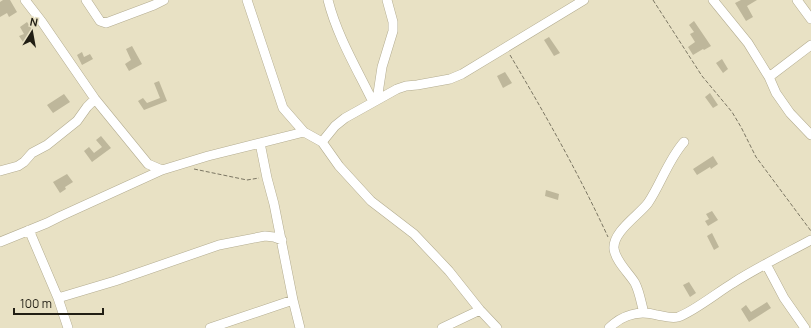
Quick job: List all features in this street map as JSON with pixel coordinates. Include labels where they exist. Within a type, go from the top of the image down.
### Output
[{"type":"street","points":[[25,0],[42,22],[95,100],[148,164],[162,170]]},
{"type":"street","points":[[86,0],[100,21],[106,23],[164,0]]},
{"type":"street","points":[[247,0],[283,108],[304,132],[322,142],[339,166],[371,201],[414,234],[449,270],[480,310],[497,328]]},
{"type":"street","points":[[328,0],[343,45],[375,101]]},
{"type":"street","points":[[375,101],[382,68],[393,31],[393,22],[387,0]]},
{"type":"street","points":[[322,142],[335,126],[345,118],[375,101],[406,86],[450,79],[462,74],[584,0]]},
{"type":"street","points":[[713,0],[748,44],[769,77],[776,93],[790,113],[810,133]]},
{"type":"street","points":[[797,0],[811,19]]},
{"type":"street","points":[[769,77],[811,45]]},
{"type":"street","points":[[0,171],[18,166],[24,162],[32,153],[47,144],[77,121],[87,107],[95,100]]},
{"type":"street","points":[[0,242],[162,170],[208,156],[304,132]]},
{"type":"street","points":[[644,313],[639,292],[634,282],[619,261],[614,249],[616,239],[620,232],[648,204],[676,151],[684,142]]},
{"type":"street","points":[[260,143],[300,328]]},
{"type":"street","points":[[29,230],[58,298],[68,328]]},
{"type":"street","points":[[58,298],[115,281],[219,245],[265,236],[282,240]]},
{"type":"street","points":[[609,328],[621,318],[630,315],[644,313],[667,317],[677,317],[688,313],[734,282],[811,240]]},
{"type":"street","points":[[766,264],[784,298],[805,328]]},
{"type":"street","points":[[210,328],[293,300]]},
{"type":"street","points":[[442,328],[480,310]]},
{"type":"path","points":[[653,0],[702,76],[732,112],[756,157],[811,231]]},
{"type":"path","points":[[506,47],[551,123],[584,185],[614,249]]},
{"type":"path","points":[[195,169],[247,180],[267,178]]},
{"type":"building","points":[[3,0],[10,0],[17,12],[9,17],[7,13],[0,17],[0,2]]},
{"type":"building","points":[[741,0],[757,0],[747,6],[753,17],[746,21],[735,3]]},
{"type":"building","points":[[694,21],[711,46],[693,55],[688,47],[695,42],[690,34],[694,32],[689,25]]},
{"type":"building","points":[[27,22],[35,34],[23,42],[19,36],[24,34],[20,27]]},
{"type":"building","points":[[549,37],[560,53],[554,56],[544,40]]},
{"type":"building","points":[[132,46],[142,64],[129,71],[125,64],[131,60],[126,49]]},
{"type":"building","points":[[82,52],[84,57],[90,54],[93,59],[82,65],[77,55]]},
{"type":"building","points":[[722,59],[728,69],[723,73],[716,63]]},
{"type":"building","points":[[505,72],[512,83],[503,88],[497,76]]},
{"type":"building","points":[[159,81],[167,101],[144,110],[138,101],[143,98],[147,103],[160,98],[154,83]]},
{"type":"building","points":[[710,93],[718,105],[713,108],[705,97]]},
{"type":"building","points":[[64,94],[70,102],[53,113],[47,105]]},
{"type":"building","points":[[101,136],[111,148],[92,162],[84,151],[89,147],[94,153],[102,147],[96,140]]},
{"type":"building","points":[[713,156],[718,164],[697,175],[693,169]]},
{"type":"building","points":[[67,174],[73,182],[65,187],[66,189],[60,193],[53,182]]},
{"type":"building","points":[[546,190],[559,194],[558,200],[545,196]]},
{"type":"building","points":[[712,211],[718,220],[708,226],[705,221],[709,219],[706,214]]},
{"type":"building","points":[[712,233],[719,247],[714,250],[707,236]]},
{"type":"building","points":[[689,282],[696,293],[690,297],[683,285]]},
{"type":"building","points":[[767,302],[771,308],[749,322],[741,309],[746,305],[751,312]]}]
